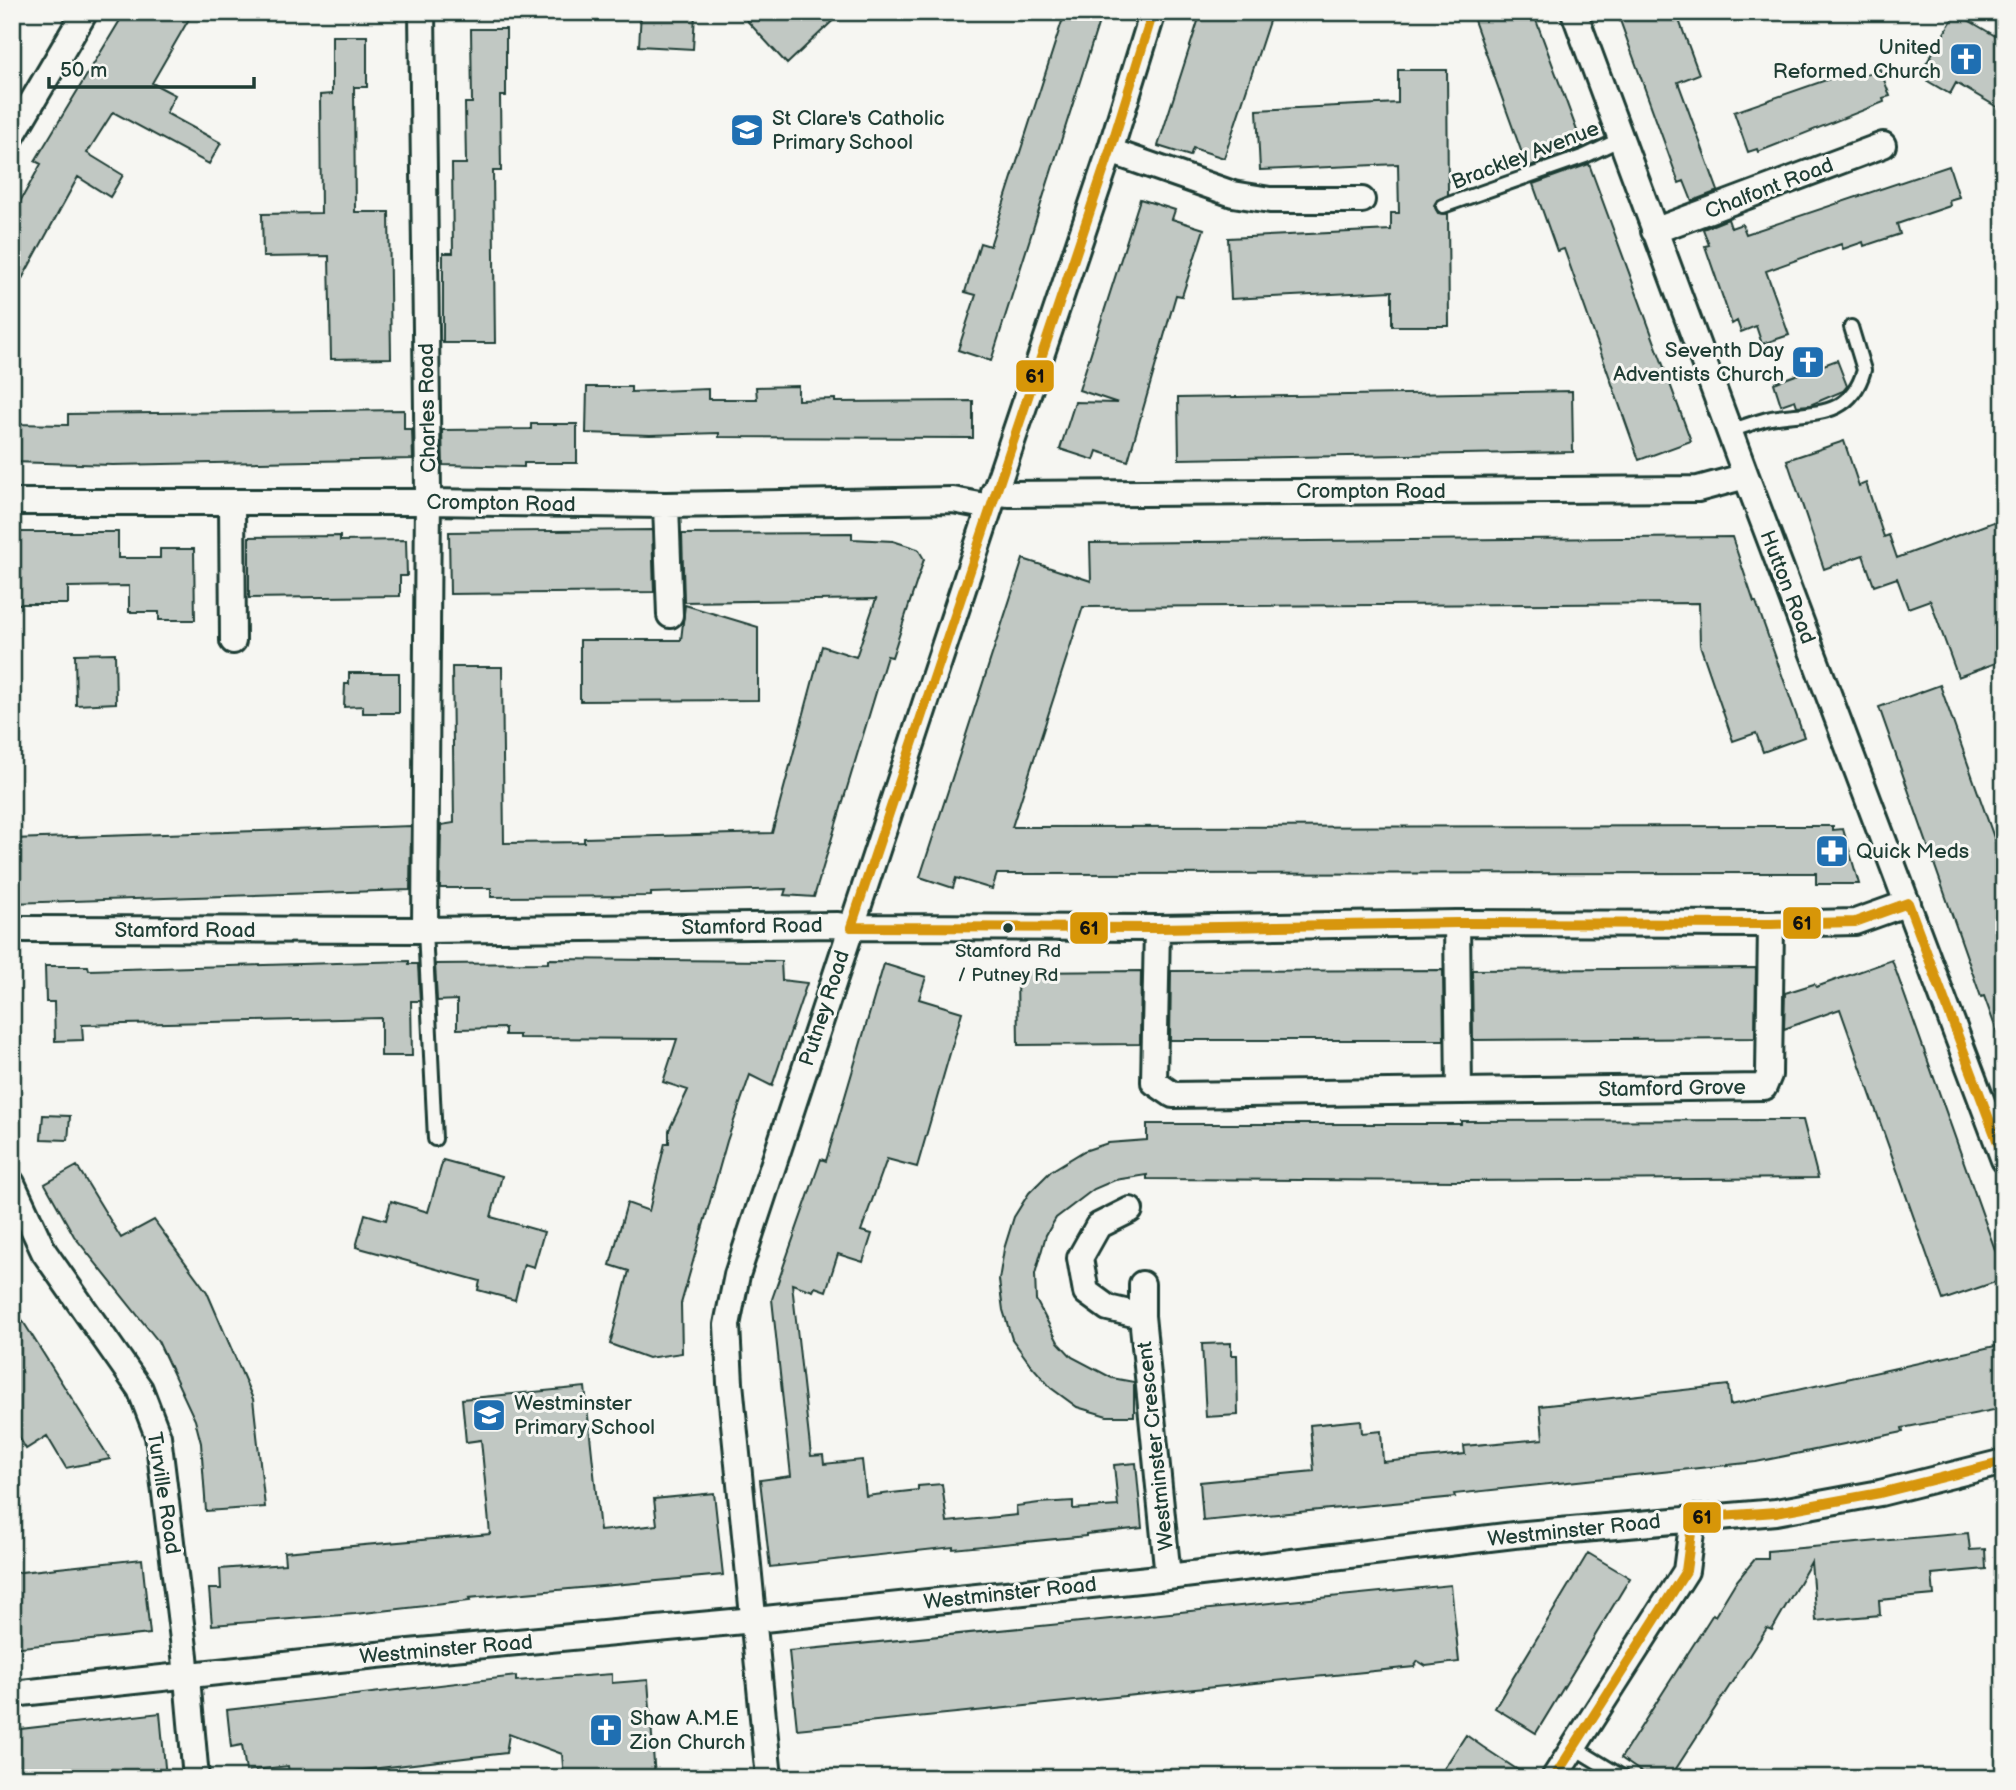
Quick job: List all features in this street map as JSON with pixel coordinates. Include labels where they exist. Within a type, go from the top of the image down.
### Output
[{"type":"street","points":[[12,136],[85,12]]},
{"type":"street","name":"Charles Road","points":[[422,12],[428,502],[425,930]]},
{"type":"street","name":"Putney Road","points":[[769,1778],[730,1383],[727,1325],[737,1275],[1110,150],[1153,12]]},
{"type":"street","name":"Hutton Road","points":[[1574,12],[1745,476],[2004,1160]]},
{"type":"street","name":"Chalfont Road","points":[[1654,231],[1883,145]]},
{"type":"street","points":[[1110,150],[1233,194],[1270,200],[1362,200]]},
{"type":"street","name":"Crompton Road","points":[[12,502],[666,505],[992,500],[1023,494],[1698,489],[1745,476]]},
{"type":"street","points":[[232,502],[233,641]]},
{"type":"street","points":[[666,505],[670,615]]},
{"type":"street","name":"Stamford Road","points":[[12,929],[425,930],[838,925],[1157,928],[1457,923],[1771,924],[1854,922],[1908,903]]},
{"type":"street","points":[[1457,923],[1459,1091]]},
{"type":"street","name":"Stamford Grove","points":[[1157,928],[1154,1082],[1173,1095],[1763,1087],[1769,1075],[1771,924]]},
{"type":"street","name":"Turville Road","points":[[12,1183],[44,1252],[139,1389],[158,1436],[187,1675],[196,1778]]},
{"type":"street","name":"Westminster Crescent","points":[[1130,1210],[1098,1226],[1080,1258],[1086,1292],[1108,1308],[1142,1316]]},
{"type":"street","name":"Westminster Crescent","points":[[1142,1284],[1142,1316],[1168,1577]]},
{"type":"street","name":"Westminster Road","points":[[12,1694],[1168,1577],[1514,1535],[1776,1511],[1854,1498],[2004,1462]]},
{"type":"street","points":[[1554,1778],[1686,1571],[1693,1518]]},
{"type":"lane","name":"Brackley Avenue","points":[[1443,206],[1585,156],[1621,139]]},
{"type":"lane","points":[[1729,431],[1769,418],[1811,415],[1844,403],[1852,397],[1864,370],[1851,327]]},
{"type":"lane","points":[[425,930],[435,1139]]},
{"type":"lane","points":[[1573,1747],[1624,1778]]},
{"type":"building","points":[[125,12],[193,12],[152,83],[175,95],[166,113],[221,143],[209,164],[113,112],[87,153],[123,175],[110,197],[78,177],[12,297],[12,216],[41,164],[35,161]]},
{"type":"building","points":[[641,12],[695,14],[693,49],[639,46]]},
{"type":"building","points":[[739,12],[842,12],[787,64]]},
{"type":"building","points":[[1065,12],[1102,12],[991,361],[958,350],[976,295],[965,292],[980,243],[990,246]]},
{"type":"building","points":[[1201,12],[1272,12],[1224,158],[1193,148],[1190,156],[1158,146]]},
{"type":"building","points":[[1471,12],[1533,12],[1583,147],[1527,167]]},
{"type":"building","points":[[1617,12],[1676,12],[1699,74],[1678,82],[1718,191],[1692,201],[1684,181],[1679,183]]},
{"type":"building","name":"United Reformed Church","points":[[1956,13],[2004,41],[2004,111],[1956,83],[1950,94],[1919,76]]},
{"type":"building","points":[[471,29],[506,29],[506,96],[500,96],[501,171],[493,171],[495,343],[443,343],[443,253],[453,253],[452,164],[466,164],[465,103],[472,103]]},
{"type":"building","points":[[332,36],[367,36],[367,87],[354,87],[355,212],[389,212],[391,358],[331,359],[329,256],[263,257],[262,214],[321,213],[320,95],[332,94]]},
{"type":"building","points":[[1880,69],[1890,96],[1883,98],[1884,102],[1758,152],[1757,149],[1748,152],[1734,112],[1855,70],[1858,77]]},
{"type":"building","points":[[1398,70],[1447,70],[1448,195],[1437,200],[1434,205],[1438,213],[1448,214],[1449,326],[1392,326],[1392,291],[1231,299],[1228,238],[1391,230],[1391,213],[1399,213],[1398,164],[1260,170],[1257,110],[1398,103]]},
{"type":"building","points":[[1589,164],[1691,441],[1639,460],[1564,249],[1557,251],[1533,184]]},
{"type":"building","points":[[1949,166],[1959,197],[1949,200],[1950,206],[1897,224],[1900,234],[1864,246],[1863,242],[1843,249],[1841,244],[1766,271],[1789,335],[1762,344],[1756,326],[1741,332],[1737,321],[1732,324],[1705,246],[1709,245],[1703,229],[1728,219],[1731,228],[1742,224],[1746,234]]},
{"type":"building","points":[[1140,199],[1175,210],[1172,219],[1204,229],[1182,296],[1176,295],[1128,461],[1097,451],[1094,460],[1060,449],[1075,402],[1118,403],[1079,390]]},
{"type":"building","points":[[1837,360],[1847,386],[1843,391],[1810,405],[1797,406],[1795,400],[1781,405],[1774,383]]},
{"type":"building","points":[[798,386],[798,400],[973,401],[973,438],[719,437],[719,433],[586,433],[587,387],[631,387],[631,392],[708,389],[708,399],[757,399],[756,387]]},
{"type":"building","points":[[1572,391],[1573,452],[1179,459],[1178,398]]},
{"type":"building","points":[[404,410],[404,429],[412,429],[413,459],[113,465],[12,462],[12,424],[68,425],[68,414]]},
{"type":"building","points":[[531,424],[577,424],[577,463],[524,463],[524,467],[443,465],[442,430],[531,429]]},
{"type":"building","points":[[1844,441],[1859,486],[1866,483],[1884,537],[1889,535],[1897,558],[2004,518],[2004,660],[1958,677],[1930,600],[1908,608],[1897,578],[1874,586],[1863,555],[1824,569],[1787,460]]},
{"type":"building","points":[[652,530],[654,592],[450,594],[449,532]]},
{"type":"building","points":[[12,532],[118,532],[118,558],[160,558],[160,549],[194,549],[195,620],[159,620],[159,612],[129,612],[129,586],[68,587],[68,604],[12,604]]},
{"type":"building","points":[[852,533],[852,539],[893,541],[918,549],[924,559],[892,657],[887,656],[814,897],[784,895],[786,889],[651,893],[651,896],[491,897],[491,888],[440,888],[441,825],[454,823],[452,667],[502,667],[504,843],[772,833],[822,646],[856,657],[876,599],[684,602],[682,534]]},
{"type":"building","points":[[340,536],[340,541],[406,540],[407,576],[400,576],[400,596],[249,598],[249,537]]},
{"type":"building","points":[[1732,537],[1804,737],[1763,752],[1756,733],[1733,741],[1700,645],[1699,603],[1083,607],[1012,827],[1833,826],[1833,830],[1843,829],[1859,884],[1816,884],[1816,873],[997,874],[992,889],[956,878],[953,888],[920,877],[1023,559],[1091,581],[1090,543]]},
{"type":"building","points":[[685,605],[758,627],[758,700],[580,701],[580,640],[681,640]]},
{"type":"building","points":[[115,653],[116,703],[76,705],[75,654]]},
{"type":"building","points":[[349,673],[399,673],[399,713],[363,713],[363,706],[344,707],[345,684],[349,684]]},
{"type":"building","points":[[1940,685],[2004,866],[2004,1043],[2001,1043],[1984,996],[1981,997],[1879,707]]},
{"type":"building","points":[[411,826],[410,890],[12,903],[12,839]]},
{"type":"building","points":[[548,959],[781,961],[782,980],[807,983],[772,1086],[750,1075],[727,1141],[681,1304],[682,1353],[648,1358],[610,1344],[629,1271],[610,1265],[627,1203],[649,1211],[665,1143],[669,1143],[669,1130],[688,1090],[663,1082],[677,1039],[519,1038],[519,1035],[505,1035],[505,1028],[457,1029],[457,1000],[437,1001],[435,964],[548,963]]},
{"type":"building","points":[[1892,960],[2004,1275],[2004,1279],[1943,1300],[1840,1009],[1784,1029],[1785,993],[1814,984],[1816,987]]},
{"type":"building","points":[[409,961],[409,964],[418,964],[420,1001],[411,1001],[412,1056],[381,1056],[381,1018],[82,1025],[83,1040],[55,1041],[54,1002],[46,1002],[45,966],[88,966],[89,970]]},
{"type":"building","points":[[884,964],[926,977],[919,999],[962,1012],[917,1167],[887,1159],[861,1231],[872,1234],[863,1262],[838,1254],[826,1291],[815,1287],[813,1291],[792,1284],[811,1456],[823,1455],[824,1464],[862,1460],[866,1496],[918,1490],[918,1486],[942,1484],[947,1522],[1017,1515],[1016,1506],[1039,1503],[1073,1501],[1073,1509],[1118,1506],[1114,1465],[1136,1463],[1142,1528],[1086,1536],[770,1567],[760,1480],[791,1476],[772,1299],[821,1159],[826,1161]]},
{"type":"building","points":[[1756,968],[1755,1038],[1473,1040],[1472,970]]},
{"type":"building","points":[[1443,970],[1444,1040],[1170,1040],[1171,971]]},
{"type":"building","points":[[1141,971],[1140,1044],[1018,1045],[1017,972]]},
{"type":"building","points":[[43,1115],[70,1116],[68,1140],[41,1139]]},
{"type":"building","points":[[1803,1120],[1818,1178],[1461,1181],[1147,1179],[1147,1175],[1115,1180],[1094,1189],[1056,1218],[1046,1235],[1035,1274],[1036,1300],[1058,1342],[1072,1357],[1112,1378],[1134,1382],[1134,1416],[1107,1416],[1077,1407],[1051,1388],[1012,1339],[1003,1310],[999,1280],[1004,1249],[1014,1217],[1029,1193],[1051,1171],[1084,1151],[1108,1143],[1147,1140],[1147,1124]]},
{"type":"building","points":[[443,1160],[502,1176],[491,1217],[544,1232],[534,1267],[524,1264],[515,1300],[478,1290],[480,1281],[356,1247],[365,1214],[386,1220],[391,1201],[428,1212]]},
{"type":"building","points":[[77,1166],[121,1238],[154,1220],[207,1292],[253,1399],[265,1507],[206,1511],[201,1443],[195,1420],[158,1341],[74,1236],[45,1184]]},
{"type":"building","points":[[12,1304],[110,1459],[66,1468],[47,1436],[26,1449],[12,1425]]},
{"type":"building","points":[[1231,1343],[1231,1355],[1237,1355],[1238,1415],[1206,1417],[1202,1344]]},
{"type":"building","points":[[2004,1344],[2004,1408],[1902,1428],[1903,1432],[1756,1462],[1454,1494],[1455,1497],[1203,1521],[1200,1482],[1314,1471],[1310,1425],[1361,1420],[1362,1433],[1381,1431],[1383,1462],[1465,1454],[1464,1446],[1543,1439],[1540,1406],[1728,1385],[1730,1405]]},
{"type":"building","points":[[585,1387],[600,1531],[657,1525],[654,1499],[714,1493],[723,1575],[469,1598],[470,1601],[355,1614],[212,1625],[209,1589],[221,1589],[220,1569],[285,1564],[284,1552],[490,1534],[481,1440],[466,1442],[462,1399]]},
{"type":"building","points":[[1968,1533],[1970,1550],[1985,1549],[1986,1569],[1932,1574],[1934,1595],[1879,1600],[1880,1615],[1816,1621],[1811,1562],[1772,1630],[1767,1628],[1670,1778],[1650,1778],[1621,1758],[1713,1614],[1715,1616],[1735,1583],[1755,1559],[1768,1559],[1768,1551]]},
{"type":"building","points":[[1588,1553],[1630,1578],[1536,1733],[1495,1708]]},
{"type":"building","points":[[142,1559],[150,1634],[12,1648],[12,1573]]},
{"type":"building","points":[[1451,1585],[1459,1662],[1426,1666],[1418,1661],[1414,1667],[797,1729],[789,1651]]},
{"type":"building","points":[[612,1674],[612,1683],[648,1680],[655,1778],[564,1778],[562,1754],[509,1734],[506,1753],[295,1778],[290,1778],[288,1766],[246,1771],[242,1745],[231,1747],[227,1710],[516,1676],[516,1681]]},
{"type":"building","points":[[160,1713],[166,1778],[12,1778],[12,1730]]},
{"type":"building","points":[[1466,1735],[1483,1747],[1530,1778],[1438,1778]]},
{"type":"transit line","name":"61","points":[[1153,12],[1110,151],[851,927],[1771,924],[1855,922],[1908,903],[2004,1159]]},
{"type":"transit line","name":"61","points":[[1554,1778],[1686,1571],[1693,1518],[1776,1512],[1880,1493],[2004,1462]]},
{"type":"place","name":"United Reformed Church","points":[[1966,59]]},
{"type":"place","name":"St Clare's Catholic Primary School","points":[[747,130]]},
{"type":"place","name":"Seventh Day Adventists Church","points":[[1808,362]]},
{"type":"place","name":"Quick Meds","points":[[1832,851]]},
{"type":"place","name":"Stamford Rd / Putney Rd","points":[[1008,928]]},
{"type":"place","name":"Westminster Primary School","points":[[489,1415]]},
{"type":"place","name":"Shaw A.M.E Zion Church","points":[[606,1730]]}]
